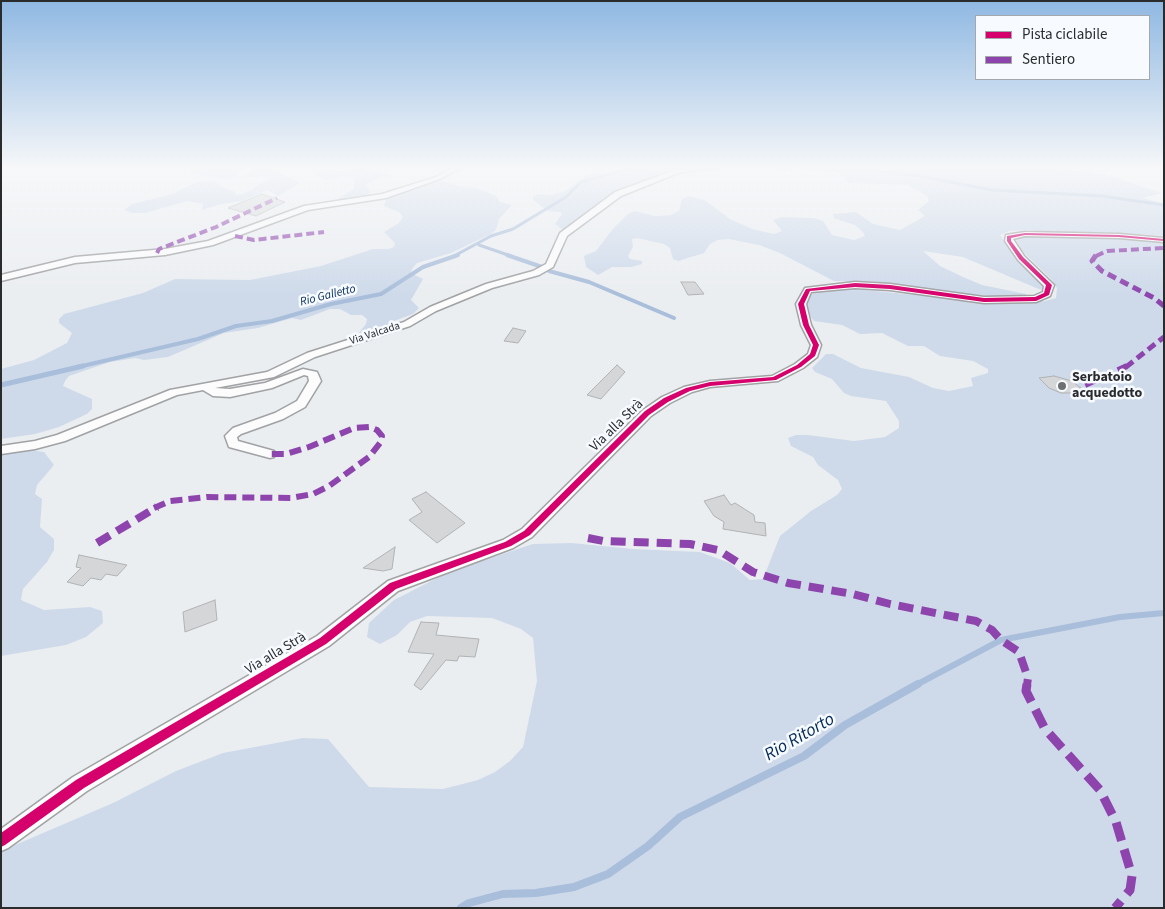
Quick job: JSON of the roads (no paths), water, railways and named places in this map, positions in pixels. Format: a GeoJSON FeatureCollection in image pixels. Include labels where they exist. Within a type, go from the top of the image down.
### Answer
{"type":"FeatureCollection","features":[{"type":"Feature","properties":{"kind":"street"},"geometry":{"type":"LineString","coordinates":[[1,278],[76,260],[165,252],[210,243],[235,236],[303,209]]}},
{"type":"Feature","properties":{"kind":"street","name":"Via Valcada"},"geometry":{"type":"LineString","coordinates":[[1,450],[34,446],[61,438],[174,392],[270,375],[311,356],[407,324],[433,309],[489,286],[536,273],[550,264],[563,235],[597,209]]}},
{"type":"Feature","properties":{"kind":"street","name":"Via alla Strà"},"geometry":{"type":"LineString","coordinates":[[1,841],[80,784],[323,641],[393,586],[508,544],[527,532],[647,413],[666,400],[688,389],[710,384],[774,379],[799,366],[813,355],[816,345],[806,325],[801,304],[808,290],[855,285],[890,287],[984,300],[1036,299],[1047,294],[1049,285],[1021,258],[1009,241],[1009,237],[1025,234],[1119,236],[1164,240]]}},
{"type":"Feature","properties":{"kind":"street"},"geometry":{"type":"LineString","coordinates":[[206,387],[213,392],[230,393],[268,386],[303,372],[313,374],[315,381],[301,404],[279,416],[237,431],[231,436],[233,444],[270,454]]}},
{"type":"Feature","properties":{"kind":"waterway","name":"Rio Galletto"},"geometry":{"type":"LineString","coordinates":[[454,256],[491,236],[513,229],[545,209]]}},
{"type":"Feature","properties":{"kind":"waterway"},"geometry":{"type":"LineString","coordinates":[[479,245],[511,256]]}},
{"type":"Feature","properties":{"kind":"waterway","name":"Rio Galletto"},"geometry":{"type":"LineString","coordinates":[[78,367],[198,339],[236,326],[272,321],[331,304],[381,294],[423,267],[458,255]]}},
{"type":"Feature","properties":{"kind":"waterway"},"geometry":{"type":"LineString","coordinates":[[507,255],[542,267]]}},
{"type":"Feature","properties":{"kind":"waterway"},"geometry":{"type":"LineString","coordinates":[[549,271],[589,282],[674,318]]}},
{"type":"Feature","properties":{"kind":"waterway","name":"Rio Galletto"},"geometry":{"type":"LineString","coordinates":[[1,385],[83,366]]}},
{"type":"Feature","properties":{"kind":"waterway","name":"Rio Ritorto"},"geometry":{"type":"LineString","coordinates":[[916,685],[1001,640],[1120,617],[1164,613]]}},
{"type":"Feature","properties":{"kind":"waterway","name":"Rio Ritorto"},"geometry":{"type":"LineString","coordinates":[[461,908],[469,903],[503,894],[536,893],[574,887],[608,874],[648,846],[680,817],[804,756],[845,725],[918,684]]}},
{"type":"Feature","properties":{"kind":"place","name":"Serbatoio acquedotto"},"geometry":{"type":"Point","coordinates":[1062,386]}}]}
